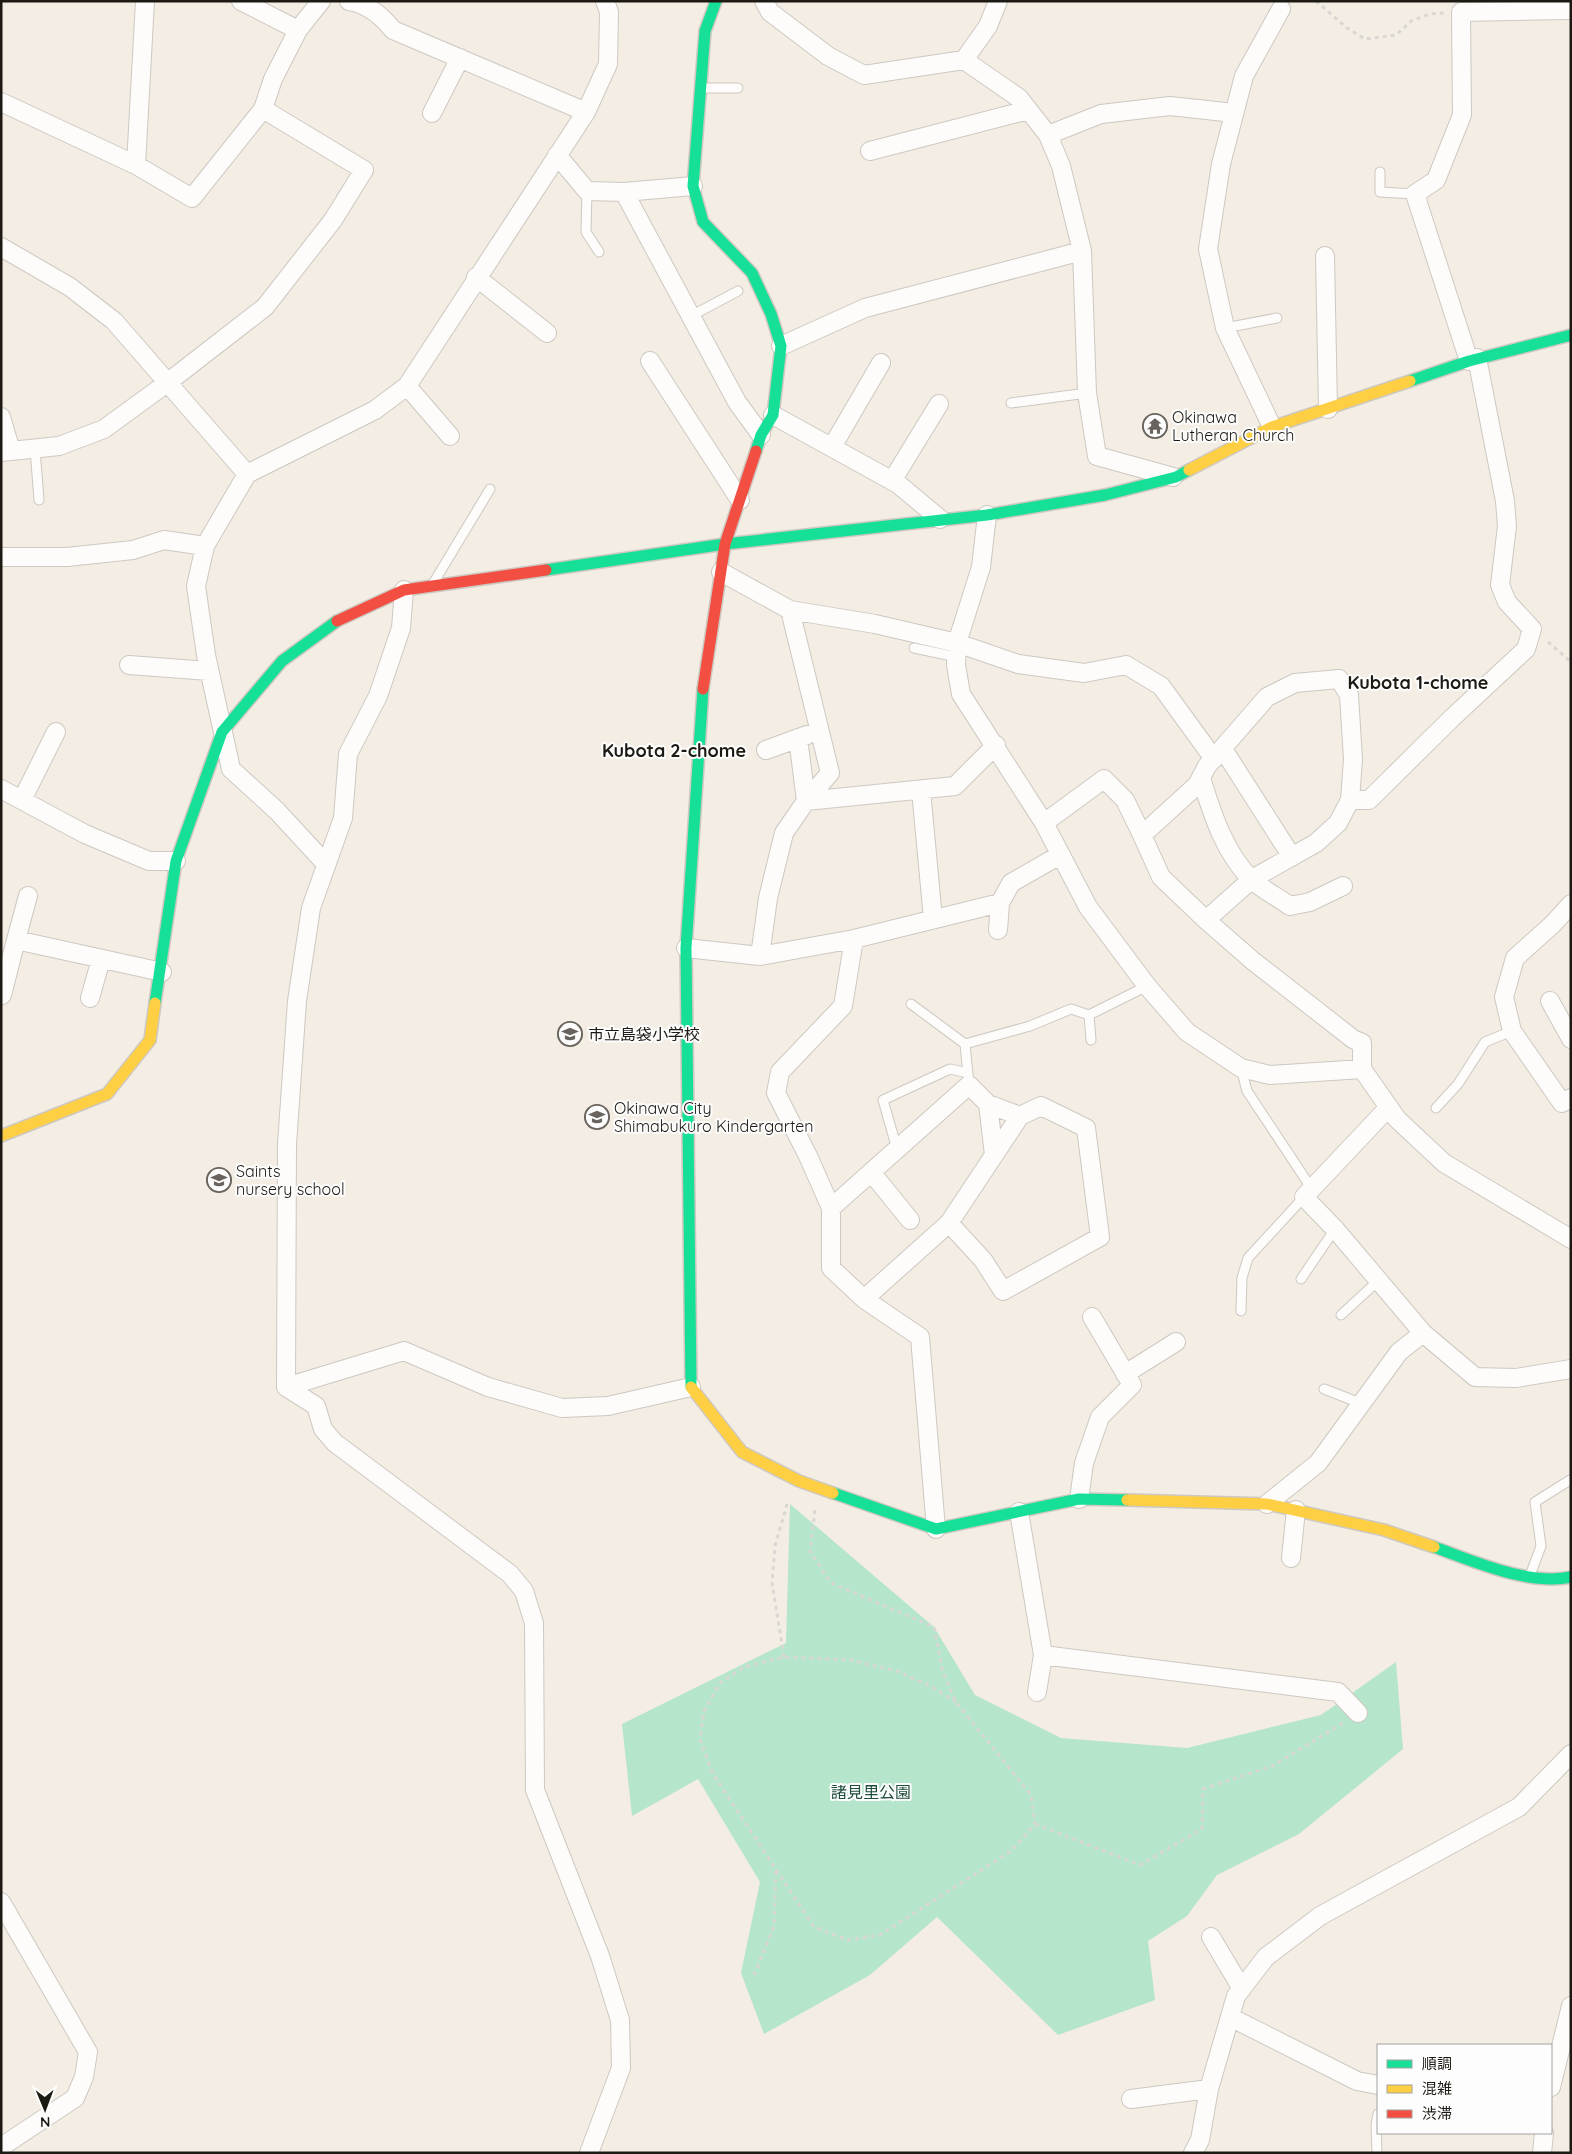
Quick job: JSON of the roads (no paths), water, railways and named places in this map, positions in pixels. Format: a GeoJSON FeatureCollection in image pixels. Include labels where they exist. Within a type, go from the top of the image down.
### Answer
{"type":"FeatureCollection","features":[{"type":"Feature","properties":{"kind":"street"},"geometry":{"type":"LineString","coordinates":[[136,165],[145,1]]}},
{"type":"Feature","properties":{"kind":"street"},"geometry":{"type":"LineString","coordinates":[[241,1],[298,30]]}},
{"type":"Feature","properties":{"kind":"street"},"geometry":{"type":"LineString","coordinates":[[1,102],[136,165],[192,198],[263,109],[273,80],[298,30],[321,1]]}},
{"type":"Feature","properties":{"kind":"street"},"geometry":{"type":"LineString","coordinates":[[349,1],[357,2],[381,15],[393,30],[586,112]]}},
{"type":"Feature","properties":{"kind":"street"},"geometry":{"type":"LineString","coordinates":[[325,863],[277,811],[231,770],[209,671],[196,586],[205,546],[247,474],[374,410],[407,386],[476,277],[586,112],[608,64],[608,12],[605,1]]}},
{"type":"Feature","properties":{"kind":"street"},"geometry":{"type":"LineString","coordinates":[[716,1],[705,31],[693,186],[703,222],[752,273],[772,314],[780,346],[773,415],[761,435],[725,544],[713,609],[701,699],[686,948],[691,1388],[742,1452],[799,1482],[936,1528],[1079,1500],[1267,1504],[1384,1530],[1510,1574],[1562,1580],[1571,1577]]}},
{"type":"Feature","properties":{"kind":"street"},"geometry":{"type":"LineString","coordinates":[[764,1],[770,12],[828,56],[864,75],[964,60],[1019,98],[1048,135],[1060,166],[1082,251],[1087,393],[1097,456],[1176,478]]}},
{"type":"Feature","properties":{"kind":"street"},"geometry":{"type":"LineString","coordinates":[[964,60],[988,26],[998,1]]}},
{"type":"Feature","properties":{"kind":"street"},"geometry":{"type":"LineString","coordinates":[[1272,427],[1225,328],[1208,249],[1222,164],[1244,76],[1281,9]]}},
{"type":"Feature","properties":{"kind":"street"},"geometry":{"type":"LineString","coordinates":[[1350,800],[1369,800],[1526,649],[1532,629],[1507,602],[1500,585],[1507,526],[1505,501],[1473,360],[1415,194],[1436,180],[1462,115],[1461,12],[1571,10]]}},
{"type":"Feature","properties":{"kind":"street"},"geometry":{"type":"LineString","coordinates":[[432,113],[460,58]]}},
{"type":"Feature","properties":{"kind":"street"},"geometry":{"type":"LineString","coordinates":[[1048,135],[1101,114],[1170,106],[1234,113]]}},
{"type":"Feature","properties":{"kind":"street"},"geometry":{"type":"LineString","coordinates":[[1,417],[6,452],[59,446],[104,429],[265,307],[333,220],[364,170],[263,109]]}},
{"type":"Feature","properties":{"kind":"street"},"geometry":{"type":"LineString","coordinates":[[870,152],[1028,110]]}},
{"type":"Feature","properties":{"kind":"street"},"geometry":{"type":"LineString","coordinates":[[557,155],[588,191],[624,192],[693,186]]}},
{"type":"Feature","properties":{"kind":"street"},"geometry":{"type":"LineString","coordinates":[[624,192],[737,402],[761,435]]}},
{"type":"Feature","properties":{"kind":"street"},"geometry":{"type":"LineString","coordinates":[[1,247],[70,287],[114,321],[247,474]]}},
{"type":"Feature","properties":{"kind":"street"},"geometry":{"type":"LineString","coordinates":[[780,346],[865,308],[1082,251]]}},
{"type":"Feature","properties":{"kind":"street"},"geometry":{"type":"LineString","coordinates":[[1325,256],[1328,408]]}},
{"type":"Feature","properties":{"kind":"street"},"geometry":{"type":"LineString","coordinates":[[476,277],[547,333]]}},
{"type":"Feature","properties":{"kind":"street"},"geometry":{"type":"LineString","coordinates":[[1,1136],[107,1094],[150,1040],[162,972],[176,861],[222,732],[282,661],[340,619],[404,590],[725,544],[987,515],[1105,495],[1176,478],[1272,427],[1473,360],[1571,335]]}},
{"type":"Feature","properties":{"kind":"street"},"geometry":{"type":"LineString","coordinates":[[650,362],[740,500]]}},
{"type":"Feature","properties":{"kind":"street"},"geometry":{"type":"LineString","coordinates":[[832,448],[881,363]]}},
{"type":"Feature","properties":{"kind":"street"},"geometry":{"type":"LineString","coordinates":[[407,386],[450,436]]}},
{"type":"Feature","properties":{"kind":"street"},"geometry":{"type":"LineString","coordinates":[[892,481],[939,404]]}},
{"type":"Feature","properties":{"kind":"street"},"geometry":{"type":"LineString","coordinates":[[773,415],[892,481],[940,519]]}},
{"type":"Feature","properties":{"kind":"street"},"geometry":{"type":"LineString","coordinates":[[987,515],[981,567],[957,650],[961,694],[996,745],[1044,823],[1088,907],[1147,986],[1187,1032],[1241,1068],[1270,1075],[1362,1069]]}},
{"type":"Feature","properties":{"kind":"street"},"geometry":{"type":"LineString","coordinates":[[1,557],[67,557],[133,550],[164,540],[205,546]]}},
{"type":"Feature","properties":{"kind":"street"},"geometry":{"type":"LineString","coordinates":[[721,572],[790,610],[875,624],[957,650],[1018,664],[1084,674],[1126,665],[1161,686],[1218,754],[1292,857]]}},
{"type":"Feature","properties":{"kind":"street"},"geometry":{"type":"LineString","coordinates":[[286,1387],[287,1144],[297,1001],[311,908],[342,818],[348,754],[378,696],[401,628],[404,590]]}},
{"type":"Feature","properties":{"kind":"street"},"geometry":{"type":"LineString","coordinates":[[760,956],[768,898],[784,833],[806,801],[830,773],[790,610]]}},
{"type":"Feature","properties":{"kind":"street"},"geometry":{"type":"LineString","coordinates":[[130,665],[209,671]]}},
{"type":"Feature","properties":{"kind":"street"},"geometry":{"type":"LineString","coordinates":[[1142,835],[1197,785],[1218,754],[1267,697],[1295,683],[1339,679],[1349,695],[1353,759],[1350,800],[1338,824],[1316,843],[1252,880],[1206,920]]}},
{"type":"Feature","properties":{"kind":"street"},"geometry":{"type":"LineString","coordinates":[[766,750],[819,730]]}},
{"type":"Feature","properties":{"kind":"street"},"geometry":{"type":"LineString","coordinates":[[22,800],[56,732]]}},
{"type":"Feature","properties":{"kind":"street"},"geometry":{"type":"LineString","coordinates":[[798,738],[806,801]]}},
{"type":"Feature","properties":{"kind":"street"},"geometry":{"type":"LineString","coordinates":[[806,801],[955,786],[996,745]]}},
{"type":"Feature","properties":{"kind":"street"},"geometry":{"type":"LineString","coordinates":[[1201,778],[1215,822],[1237,861],[1252,880],[1290,906],[1310,902],[1343,886]]}},
{"type":"Feature","properties":{"kind":"street"},"geometry":{"type":"LineString","coordinates":[[1044,823],[1104,780],[1125,800],[1161,877],[1253,961],[1362,1043],[1362,1069],[1397,1120],[1444,1163],[1571,1239]]}},
{"type":"Feature","properties":{"kind":"street"},"geometry":{"type":"LineString","coordinates":[[1,789],[85,834],[149,861],[176,861]]}},
{"type":"Feature","properties":{"kind":"street"},"geometry":{"type":"LineString","coordinates":[[921,790],[933,919]]}},
{"type":"Feature","properties":{"kind":"street"},"geometry":{"type":"LineString","coordinates":[[998,930],[1000,903],[1011,883],[1060,855]]}},
{"type":"Feature","properties":{"kind":"street"},"geometry":{"type":"LineString","coordinates":[[2,996],[28,896]]}},
{"type":"Feature","properties":{"kind":"street"},"geometry":{"type":"LineString","coordinates":[[686,948],[760,956],[854,939],[1000,903]]}},
{"type":"Feature","properties":{"kind":"street"},"geometry":{"type":"LineString","coordinates":[[1571,904],[1553,924],[1515,958],[1504,996],[1512,1031],[1562,1103],[1571,1098]]}},
{"type":"Feature","properties":{"kind":"street"},"geometry":{"type":"LineString","coordinates":[[854,939],[843,1006],[780,1072],[776,1093],[808,1156],[831,1208],[831,1268],[864,1299],[920,1337],[936,1528]]}},
{"type":"Feature","properties":{"kind":"street"},"geometry":{"type":"LineString","coordinates":[[16,940],[162,972]]}},
{"type":"Feature","properties":{"kind":"street"},"geometry":{"type":"LineString","coordinates":[[90,998],[101,959]]}},
{"type":"Feature","properties":{"kind":"street"},"geometry":{"type":"LineString","coordinates":[[1550,1001],[1571,1040]]}},
{"type":"Feature","properties":{"kind":"street"},"geometry":{"type":"LineString","coordinates":[[831,1208],[897,1149],[969,1079],[988,1104],[994,1156]]}},
{"type":"Feature","properties":{"kind":"street"},"geometry":{"type":"LineString","coordinates":[[988,1104],[1020,1116]]}},
{"type":"Feature","properties":{"kind":"street"},"geometry":{"type":"LineString","coordinates":[[864,1299],[949,1223],[1020,1116],[1042,1106],[1086,1128],[1100,1237],[1003,1291],[983,1260],[949,1223]]}},
{"type":"Feature","properties":{"kind":"street"},"geometry":{"type":"LineString","coordinates":[[1388,1108],[1308,1193],[1335,1229],[1422,1333],[1474,1377],[1516,1378],[1571,1369]]}},
{"type":"Feature","properties":{"kind":"street"},"geometry":{"type":"LineString","coordinates":[[871,1172],[910,1220]]}},
{"type":"Feature","properties":{"kind":"street"},"geometry":{"type":"LineString","coordinates":[[1079,1500],[1084,1463],[1100,1417],[1132,1385],[1092,1316]]}},
{"type":"Feature","properties":{"kind":"street"},"geometry":{"type":"LineString","coordinates":[[1267,1504],[1318,1463],[1399,1352],[1422,1333]]}},
{"type":"Feature","properties":{"kind":"street"},"geometry":{"type":"LineString","coordinates":[[1125,1374],[1176,1342]]}},
{"type":"Feature","properties":{"kind":"street"},"geometry":{"type":"LineString","coordinates":[[286,1387],[404,1351],[488,1387],[562,1408],[608,1406],[691,1388]]}},
{"type":"Feature","properties":{"kind":"street"},"geometry":{"type":"LineString","coordinates":[[286,1387],[316,1406],[324,1429],[335,1443],[510,1574],[524,1590],[534,1623],[535,1790],[600,1956],[620,2020],[621,2068],[589,2153]]}},
{"type":"Feature","properties":{"kind":"street"},"geometry":{"type":"LineString","coordinates":[[1291,1558],[1296,1510]]}},
{"type":"Feature","properties":{"kind":"street"},"geometry":{"type":"LineString","coordinates":[[1019,1512],[1042,1656],[1037,1692]]}},
{"type":"Feature","properties":{"kind":"street"},"geometry":{"type":"LineString","coordinates":[[1042,1656],[1338,1692],[1358,1713]]}},
{"type":"Feature","properties":{"kind":"street"},"geometry":{"type":"LineString","coordinates":[[1193,2153],[1200,2140],[1209,2089],[1236,1996],[1266,1957],[1320,1916],[1519,1807],[1571,1754]]}},
{"type":"Feature","properties":{"kind":"street"},"geometry":{"type":"LineString","coordinates":[[1,1902],[88,2052],[84,2077],[75,2098],[1,2147]]}},
{"type":"Feature","properties":{"kind":"street"},"geometry":{"type":"LineString","coordinates":[[1211,1938],[1242,1989]]}},
{"type":"Feature","properties":{"kind":"street"},"geometry":{"type":"LineString","coordinates":[[1552,2085],[1564,2062],[1571,2006]]}},
{"type":"Feature","properties":{"kind":"street"},"geometry":{"type":"LineString","coordinates":[[1230,2017],[1357,2081],[1377,2086]]}},
{"type":"Feature","properties":{"kind":"street"},"geometry":{"type":"LineString","coordinates":[[1131,2099],[1209,2089]]}},
{"type":"Feature","properties":{"kind":"street"},"geometry":{"type":"LineString","coordinates":[[1542,2153],[1544,2134]]}},
{"type":"Feature","properties":{"kind":"lane"},"geometry":{"type":"LineString","coordinates":[[700,88],[738,88]]}},
{"type":"Feature","properties":{"kind":"lane"},"geometry":{"type":"LineString","coordinates":[[1380,172],[1380,192],[1415,194]]}},
{"type":"Feature","properties":{"kind":"lane"},"geometry":{"type":"LineString","coordinates":[[588,191],[586,232],[598,252]]}},
{"type":"Feature","properties":{"kind":"lane"},"geometry":{"type":"LineString","coordinates":[[691,316],[738,291]]}},
{"type":"Feature","properties":{"kind":"lane"},"geometry":{"type":"LineString","coordinates":[[1225,328],[1277,318]]}},
{"type":"Feature","properties":{"kind":"lane"},"geometry":{"type":"LineString","coordinates":[[1011,403],[1087,393]]}},
{"type":"Feature","properties":{"kind":"lane"},"geometry":{"type":"LineString","coordinates":[[35,449],[39,500]]}},
{"type":"Feature","properties":{"kind":"lane"},"geometry":{"type":"LineString","coordinates":[[431,586],[490,489]]}},
{"type":"Feature","properties":{"kind":"lane"},"geometry":{"type":"LineString","coordinates":[[914,648],[957,650]]}},
{"type":"Feature","properties":{"kind":"lane"},"geometry":{"type":"LineString","coordinates":[[965,1044],[1030,1026],[1071,1009],[1089,1015],[1147,986]]}},
{"type":"Feature","properties":{"kind":"lane"},"geometry":{"type":"LineString","coordinates":[[912,1004],[965,1044],[969,1079]]}},
{"type":"Feature","properties":{"kind":"lane"},"geometry":{"type":"LineString","coordinates":[[1089,1015],[1091,1040]]}},
{"type":"Feature","properties":{"kind":"lane"},"geometry":{"type":"LineString","coordinates":[[1436,1108],[1458,1084],[1485,1042],[1512,1031]]}},
{"type":"Feature","properties":{"kind":"lane"},"geometry":{"type":"LineString","coordinates":[[1241,1068],[1247,1091],[1308,1193],[1248,1258],[1242,1278],[1242,1311]]}},
{"type":"Feature","properties":{"kind":"lane"},"geometry":{"type":"LineString","coordinates":[[897,1149],[883,1100],[950,1069],[969,1079]]}},
{"type":"Feature","properties":{"kind":"lane"},"geometry":{"type":"LineString","coordinates":[[1301,1279],[1335,1229]]}},
{"type":"Feature","properties":{"kind":"lane"},"geometry":{"type":"LineString","coordinates":[[1341,1315],[1379,1280]]}},
{"type":"Feature","properties":{"kind":"lane"},"geometry":{"type":"LineString","coordinates":[[1324,1388],[1360,1403]]}},
{"type":"Feature","properties":{"kind":"lane"},"geometry":{"type":"LineString","coordinates":[[1530,1576],[1541,1546],[1535,1502],[1570,1480]]}},
{"type":"Feature","properties":{"kind":"lane"},"geometry":{"type":"LineString","coordinates":[[1377,2120],[1377,2153]]}},
{"type":"Feature","properties":{"kind":"place","name":"Okinawa Lutheran Church"},"geometry":{"type":"Point","coordinates":[1155,426]}},
{"type":"Feature","properties":{"kind":"place","name":"市立島袋小学校"},"geometry":{"type":"Point","coordinates":[570,1034]}},
{"type":"Feature","properties":{"kind":"place","name":"Okinawa City Shimabukuro Kindergarten"},"geometry":{"type":"Point","coordinates":[597,1117]}},
{"type":"Feature","properties":{"kind":"place","name":"Saints nursery school"},"geometry":{"type":"Point","coordinates":[219,1180]}},
{"type":"Feature","properties":{"kind":"district","name":"Kubota 1-chome"},"geometry":{"type":"Point","coordinates":[1418,683]}},
{"type":"Feature","properties":{"kind":"district","name":"Kubota 2-chome"},"geometry":{"type":"Point","coordinates":[674,751]}},
{"type":"Feature","properties":{"kind":"park label","name":"諸見里公園"},"geometry":{"type":"Point","coordinates":[871,1792]}}]}
